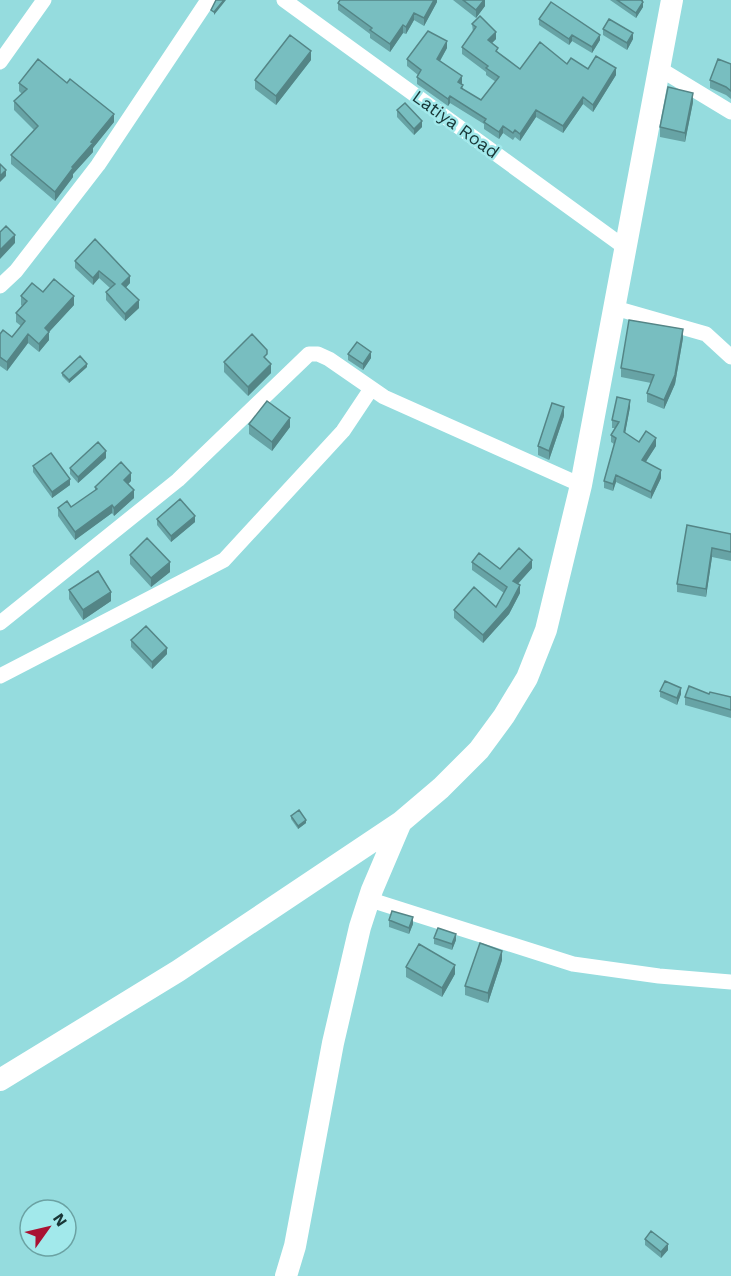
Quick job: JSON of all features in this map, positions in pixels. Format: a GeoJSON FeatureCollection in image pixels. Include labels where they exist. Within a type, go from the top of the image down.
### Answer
{"type":"FeatureCollection","features":[{"type":"Feature","properties":{"kind":"street"},"geometry":{"type":"LineString","coordinates":[[0,62],[44,0]]}},
{"type":"Feature","properties":{"kind":"street"},"geometry":{"type":"LineString","coordinates":[[0,286],[16,271],[98,165],[208,0]]}},
{"type":"Feature","properties":{"kind":"street","name":"Latiya Road"},"geometry":{"type":"LineString","coordinates":[[284,0],[627,249]]}},
{"type":"Feature","properties":{"kind":"street"},"geometry":{"type":"LineString","coordinates":[[0,1080],[178,971],[401,822],[441,788],[479,750],[504,716],[527,678],[546,630],[581,485],[672,0]]}},
{"type":"Feature","properties":{"kind":"street"},"geometry":{"type":"LineString","coordinates":[[660,69],[731,112]]}},
{"type":"Feature","properties":{"kind":"street"},"geometry":{"type":"LineString","coordinates":[[615,308],[705,334],[731,357]]}},
{"type":"Feature","properties":{"kind":"street"},"geometry":{"type":"LineString","coordinates":[[0,623],[178,480],[309,354],[318,354],[329,359],[384,397],[581,485]]}},
{"type":"Feature","properties":{"kind":"street"},"geometry":{"type":"LineString","coordinates":[[0,676],[225,560],[256,523],[343,431],[371,389]]}},
{"type":"Feature","properties":{"kind":"street"},"geometry":{"type":"LineString","coordinates":[[286,1276],[295,1246],[333,1043],[360,927],[372,890],[401,822]]}},
{"type":"Feature","properties":{"kind":"street"},"geometry":{"type":"LineString","coordinates":[[374,901],[573,964],[659,976],[731,982]]}},
{"type":"Feature","properties":{"kind":"building"},"geometry":{"type":"Polygon","coordinates":[[[216,0],[224,0],[214,12],[211,10],[216,0]]]}},
{"type":"Feature","properties":{"kind":"building"},"geometry":{"type":"Polygon","coordinates":[[[340,0],[434,0],[424,18],[414,13],[406,27],[403,25],[390,44],[338,3],[340,0]]]}},
{"type":"Feature","properties":{"kind":"building"},"geometry":{"type":"Polygon","coordinates":[[[463,0],[484,0],[476,10],[463,0]]]}},
{"type":"Feature","properties":{"kind":"building"},"geometry":{"type":"Polygon","coordinates":[[[617,0],[641,0],[643,2],[636,13],[617,0]]]}},
{"type":"Feature","properties":{"kind":"building"},"geometry":{"type":"Polygon","coordinates":[[[551,2],[600,35],[592,47],[572,35],[569,39],[539,19],[551,2]]]}},
{"type":"Feature","properties":{"kind":"building"},"geometry":{"type":"Polygon","coordinates":[[[480,16],[496,32],[488,40],[498,48],[496,51],[520,69],[540,42],[567,64],[571,58],[588,69],[596,56],[616,68],[593,105],[583,97],[563,126],[536,110],[520,134],[515,130],[513,133],[503,126],[499,132],[484,122],[486,119],[450,96],[448,99],[417,77],[421,70],[407,59],[428,31],[447,41],[437,59],[462,76],[458,82],[463,85],[461,88],[481,100],[499,77],[462,47],[476,27],[472,24],[480,16]]]}},
{"type":"Feature","properties":{"kind":"building"},"geometry":{"type":"Polygon","coordinates":[[[609,19],[633,33],[627,43],[603,29],[609,19]]]}},
{"type":"Feature","properties":{"kind":"building"},"geometry":{"type":"Polygon","coordinates":[[[290,35],[311,51],[276,96],[255,80],[290,35]]]}},
{"type":"Feature","properties":{"kind":"building"},"geometry":{"type":"Polygon","coordinates":[[[38,59],[67,83],[70,79],[114,114],[55,192],[11,155],[38,126],[14,101],[27,89],[19,83],[38,59]]]}},
{"type":"Feature","properties":{"kind":"building"},"geometry":{"type":"Polygon","coordinates":[[[718,59],[731,64],[731,91],[710,80],[718,59]]]}},
{"type":"Feature","properties":{"kind":"building"},"geometry":{"type":"Polygon","coordinates":[[[668,87],[693,93],[685,133],[660,127],[668,87]]]}},
{"type":"Feature","properties":{"kind":"building"},"geometry":{"type":"Polygon","coordinates":[[[405,103],[422,121],[414,129],[397,110],[405,103]]]}},
{"type":"Feature","properties":{"kind":"building"},"geometry":{"type":"Polygon","coordinates":[[[0,164],[6,170],[0,176],[0,164]]]}},
{"type":"Feature","properties":{"kind":"building"},"geometry":{"type":"Polygon","coordinates":[[[6,226],[15,235],[0,250],[0,232],[6,226]]]}},
{"type":"Feature","properties":{"kind":"building"},"geometry":{"type":"Polygon","coordinates":[[[95,239],[130,276],[122,284],[139,300],[125,314],[106,292],[115,284],[99,271],[93,278],[75,261],[95,239]]]}},
{"type":"Feature","properties":{"kind":"building"},"geometry":{"type":"Polygon","coordinates":[[[54,279],[74,296],[45,328],[49,332],[39,344],[28,334],[7,362],[0,357],[0,334],[3,330],[12,337],[25,321],[16,313],[27,301],[21,296],[32,283],[43,292],[54,279]]]}},
{"type":"Feature","properties":{"kind":"building"},"geometry":{"type":"Polygon","coordinates":[[[629,320],[683,329],[675,375],[664,400],[647,393],[654,375],[621,368],[629,320]]]}},
{"type":"Feature","properties":{"kind":"building"},"geometry":{"type":"Polygon","coordinates":[[[252,334],[267,350],[264,357],[271,364],[248,387],[224,362],[252,334]]]}},
{"type":"Feature","properties":{"kind":"building"},"geometry":{"type":"Polygon","coordinates":[[[357,342],[371,352],[363,364],[348,354],[357,342]]]}},
{"type":"Feature","properties":{"kind":"building"},"geometry":{"type":"Polygon","coordinates":[[[80,356],[87,364],[69,380],[62,373],[80,356]]]}},
{"type":"Feature","properties":{"kind":"building"},"geometry":{"type":"Polygon","coordinates":[[[617,397],[630,400],[624,432],[639,442],[646,431],[656,438],[642,460],[661,470],[651,492],[616,475],[613,484],[604,481],[616,438],[611,435],[619,422],[612,420],[617,397]]]}},
{"type":"Feature","properties":{"kind":"building"},"geometry":{"type":"Polygon","coordinates":[[[267,401],[290,418],[272,442],[249,424],[267,401]]]}},
{"type":"Feature","properties":{"kind":"building"},"geometry":{"type":"Polygon","coordinates":[[[552,403],[564,407],[549,451],[538,446],[552,403]]]}},
{"type":"Feature","properties":{"kind":"building"},"geometry":{"type":"Polygon","coordinates":[[[98,442],[106,451],[78,477],[70,468],[98,442]]]}},
{"type":"Feature","properties":{"kind":"building"},"geometry":{"type":"Polygon","coordinates":[[[51,453],[70,479],[52,492],[33,466],[51,453]]]}},
{"type":"Feature","properties":{"kind":"building"},"geometry":{"type":"Polygon","coordinates":[[[121,462],[131,473],[124,480],[134,490],[114,508],[112,505],[75,532],[58,508],[67,501],[71,507],[97,489],[95,487],[121,462]]]}},
{"type":"Feature","properties":{"kind":"building"},"geometry":{"type":"Polygon","coordinates":[[[180,499],[195,516],[171,536],[157,519],[180,499]]]}},
{"type":"Feature","properties":{"kind":"building"},"geometry":{"type":"Polygon","coordinates":[[[687,525],[731,534],[731,552],[712,548],[706,589],[677,584],[687,525]]]}},
{"type":"Feature","properties":{"kind":"building"},"geometry":{"type":"Polygon","coordinates":[[[147,538],[170,562],[151,578],[130,555],[147,538]]]}},
{"type":"Feature","properties":{"kind":"building"},"geometry":{"type":"Polygon","coordinates":[[[519,548],[532,560],[513,581],[520,585],[509,606],[483,635],[454,610],[474,587],[496,607],[507,587],[472,562],[479,553],[500,569],[519,548]]]}},
{"type":"Feature","properties":{"kind":"building"},"geometry":{"type":"Polygon","coordinates":[[[98,571],[111,592],[83,610],[69,590],[98,571]]]}},
{"type":"Feature","properties":{"kind":"building"},"geometry":{"type":"Polygon","coordinates":[[[146,626],[167,648],[152,662],[131,640],[146,626]]]}},
{"type":"Feature","properties":{"kind":"building"},"geometry":{"type":"Polygon","coordinates":[[[665,681],[681,688],[677,698],[660,691],[665,681]]]}},
{"type":"Feature","properties":{"kind":"building"},"geometry":{"type":"Polygon","coordinates":[[[689,686],[709,694],[710,692],[731,697],[731,710],[685,697],[689,686]]]}},
{"type":"Feature","properties":{"kind":"building"},"geometry":{"type":"Polygon","coordinates":[[[299,810],[306,820],[298,826],[291,816],[299,810]]]}},
{"type":"Feature","properties":{"kind":"building"},"geometry":{"type":"Polygon","coordinates":[[[392,911],[413,917],[409,928],[389,920],[392,911]]]}},
{"type":"Feature","properties":{"kind":"building"},"geometry":{"type":"Polygon","coordinates":[[[438,928],[456,934],[452,944],[434,938],[438,928]]]}},
{"type":"Feature","properties":{"kind":"building"},"geometry":{"type":"Polygon","coordinates":[[[480,943],[502,951],[488,993],[465,986],[480,943]]]}},
{"type":"Feature","properties":{"kind":"building"},"geometry":{"type":"Polygon","coordinates":[[[419,944],[455,965],[442,988],[406,967],[419,944]]]}},
{"type":"Feature","properties":{"kind":"building"},"geometry":{"type":"Polygon","coordinates":[[[651,1231],[668,1244],[661,1252],[645,1239],[651,1231]]]}}]}
